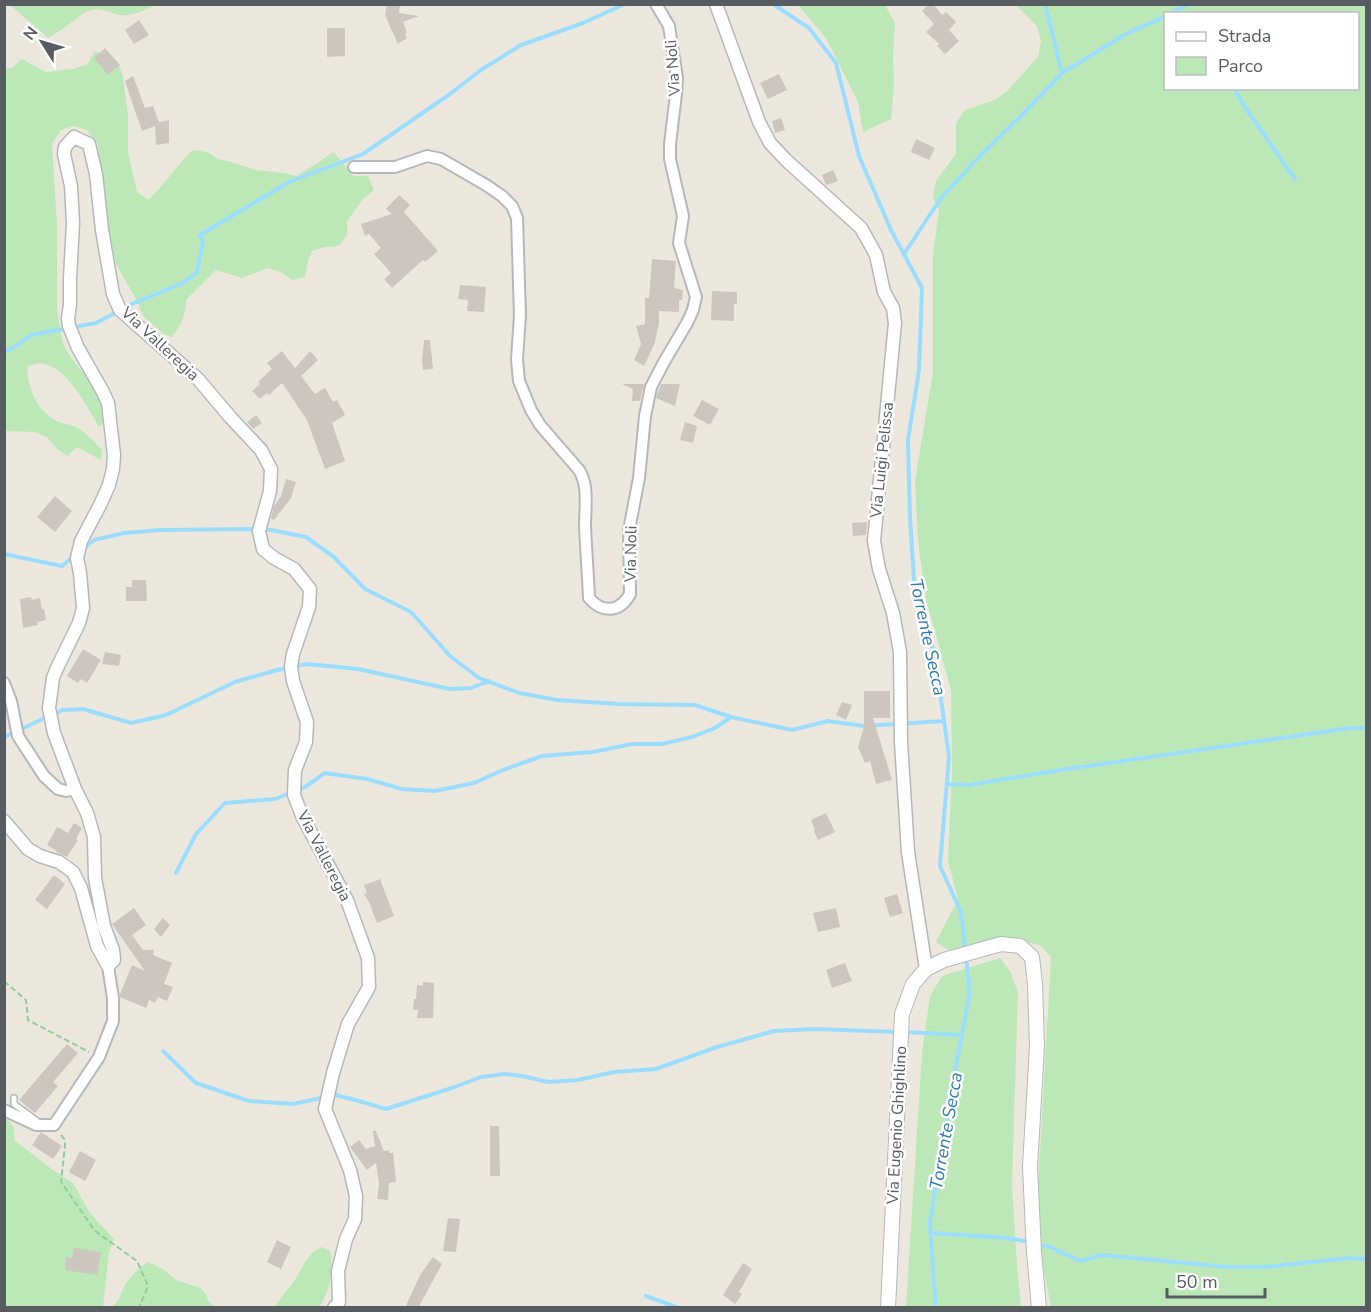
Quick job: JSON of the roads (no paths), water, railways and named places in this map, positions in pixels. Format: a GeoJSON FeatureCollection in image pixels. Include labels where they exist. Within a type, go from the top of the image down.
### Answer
{"type":"FeatureCollection","features":[{"type":"Feature","properties":{"kind":"main road","name":"Via Eugenio Ghighlino"},"geometry":{"type":"LineString","coordinates":[[888,1308],[902,1014],[913,984],[926,969],[944,960],[1001,944],[1020,946],[1032,957],[1033,966],[1037,1046],[1030,1167],[1039,1308]]}},
{"type":"Feature","properties":{"kind":"street","name":"Via Noli"},"geometry":{"type":"LineString","coordinates":[[354,167],[395,167],[427,156],[434,157],[486,185],[512,206],[517,218],[519,381],[540,425],[583,477],[589,598],[600,608],[614,609],[621,606],[630,594],[629,530],[639,478],[645,417],[651,387],[687,323],[696,297],[679,243],[683,216],[670,159],[677,78],[669,26],[656,4]]}},
{"type":"Feature","properties":{"kind":"street","name":"Via Luigi Pelissa"},"geometry":{"type":"LineString","coordinates":[[716,4],[759,122],[770,143],[861,228],[876,255],[884,292],[893,308],[895,323],[874,541],[879,569],[893,613],[900,652],[901,742],[908,852],[926,969]]}},
{"type":"Feature","properties":{"kind":"street","name":"Via Valleregia"},"geometry":{"type":"LineString","coordinates":[[108,966],[114,960],[113,950],[104,926],[95,878],[94,837],[87,813],[75,789],[54,733],[49,708],[53,678],[79,623],[83,608],[77,558],[81,541],[109,485],[114,455],[108,403],[78,348],[69,326],[73,223],[71,186],[64,154],[65,147],[74,137],[88,144],[96,174],[102,231],[113,294],[120,310],[198,379],[261,450],[271,469],[270,491],[259,531],[263,549],[294,569],[310,589],[309,607],[291,666],[293,681],[307,722],[306,741],[295,770],[294,795],[303,818],[347,900],[369,958],[369,987],[348,1024],[325,1109],[350,1170],[356,1196],[355,1219],[346,1239],[338,1271],[339,1302],[334,1308]]}},
{"type":"Feature","properties":{"kind":"street"},"geometry":{"type":"LineString","coordinates":[[4,683],[11,701],[18,736],[44,776],[58,789],[66,791],[75,789]]}},
{"type":"Feature","properties":{"kind":"street"},"geometry":{"type":"LineString","coordinates":[[4,821],[28,849],[40,856],[59,862],[73,872],[81,888],[98,946],[108,966],[113,998],[113,1021],[99,1057],[54,1125],[36,1125],[4,1110]]}},
{"type":"Feature","properties":{"kind":"lane"},"geometry":{"type":"LineString","coordinates":[[14,1098],[14,1104],[42,1125]]}},
{"type":"Feature","properties":{"kind":"waterway"},"geometry":{"type":"LineString","coordinates":[[4,352],[31,335],[96,323],[132,304],[183,283],[197,272],[203,242],[200,235],[289,182],[363,154],[481,70],[521,45],[583,23],[625,4]]}},
{"type":"Feature","properties":{"kind":"waterway","name":"Torrente Secca"},"geometry":{"type":"LineString","coordinates":[[773,4],[809,28],[836,63],[859,156],[891,230],[922,288],[919,370],[908,440],[915,595],[935,655],[949,757],[940,866],[961,912],[970,993],[930,1222],[936,1308]]}},
{"type":"Feature","properties":{"kind":"waterway"},"geometry":{"type":"LineString","coordinates":[[1045,4],[1062,73]]}},
{"type":"Feature","properties":{"kind":"waterway"},"geometry":{"type":"LineString","coordinates":[[1174,12],[1188,4]]}},
{"type":"Feature","properties":{"kind":"waterway"},"geometry":{"type":"LineString","coordinates":[[904,254],[941,198],[1062,73],[1126,34],[1164,17]]}},
{"type":"Feature","properties":{"kind":"waterway"},"geometry":{"type":"LineString","coordinates":[[1235,90],[1295,179]]}},
{"type":"Feature","properties":{"kind":"waterway"},"geometry":{"type":"LineString","coordinates":[[83,549],[94,540],[124,533],[161,530],[251,529],[271,530],[306,537],[334,557],[365,589],[411,612],[450,656],[479,678],[519,693],[557,700],[695,705],[731,717],[792,730],[828,721],[864,726],[944,721]]}},
{"type":"Feature","properties":{"kind":"waterway"},"geometry":{"type":"LineString","coordinates":[[4,554],[62,566],[74,556]]}},
{"type":"Feature","properties":{"kind":"waterway"},"geometry":{"type":"LineString","coordinates":[[54,714],[63,710],[83,709],[131,723],[166,715],[235,682],[307,664],[358,669],[450,689],[471,688],[489,681]]}},
{"type":"Feature","properties":{"kind":"waterway"},"geometry":{"type":"LineString","coordinates":[[4,737],[47,717]]}},
{"type":"Feature","properties":{"kind":"waterway"},"geometry":{"type":"LineString","coordinates":[[176,873],[196,834],[225,803],[275,799],[305,787],[325,773],[367,779],[402,789],[435,791],[474,783],[542,756],[593,752],[632,744],[662,744],[692,737],[715,728],[731,717]]}},
{"type":"Feature","properties":{"kind":"waterway"},"geometry":{"type":"LineString","coordinates":[[947,784],[968,785],[1350,728],[1366,728]]}},
{"type":"Feature","properties":{"kind":"waterway"},"geometry":{"type":"LineString","coordinates":[[163,1051],[196,1083],[249,1101],[293,1104],[335,1095],[386,1109],[481,1077],[505,1074],[548,1082],[578,1080],[614,1072],[656,1069],[717,1047],[774,1031],[814,1029],[898,1032]]}},
{"type":"Feature","properties":{"kind":"waterway"},"geometry":{"type":"LineString","coordinates":[[906,1032],[962,1035]]}},
{"type":"Feature","properties":{"kind":"waterway"},"geometry":{"type":"LineString","coordinates":[[930,1233],[1008,1238],[1029,1242]]}},
{"type":"Feature","properties":{"kind":"waterway"},"geometry":{"type":"LineString","coordinates":[[1036,1244],[1050,1247],[1080,1261],[1102,1255],[1227,1267],[1266,1267],[1349,1258],[1366,1259]]}},
{"type":"Feature","properties":{"kind":"waterway"},"geometry":{"type":"LineString","coordinates":[[646,1296],[679,1308]]}}]}
